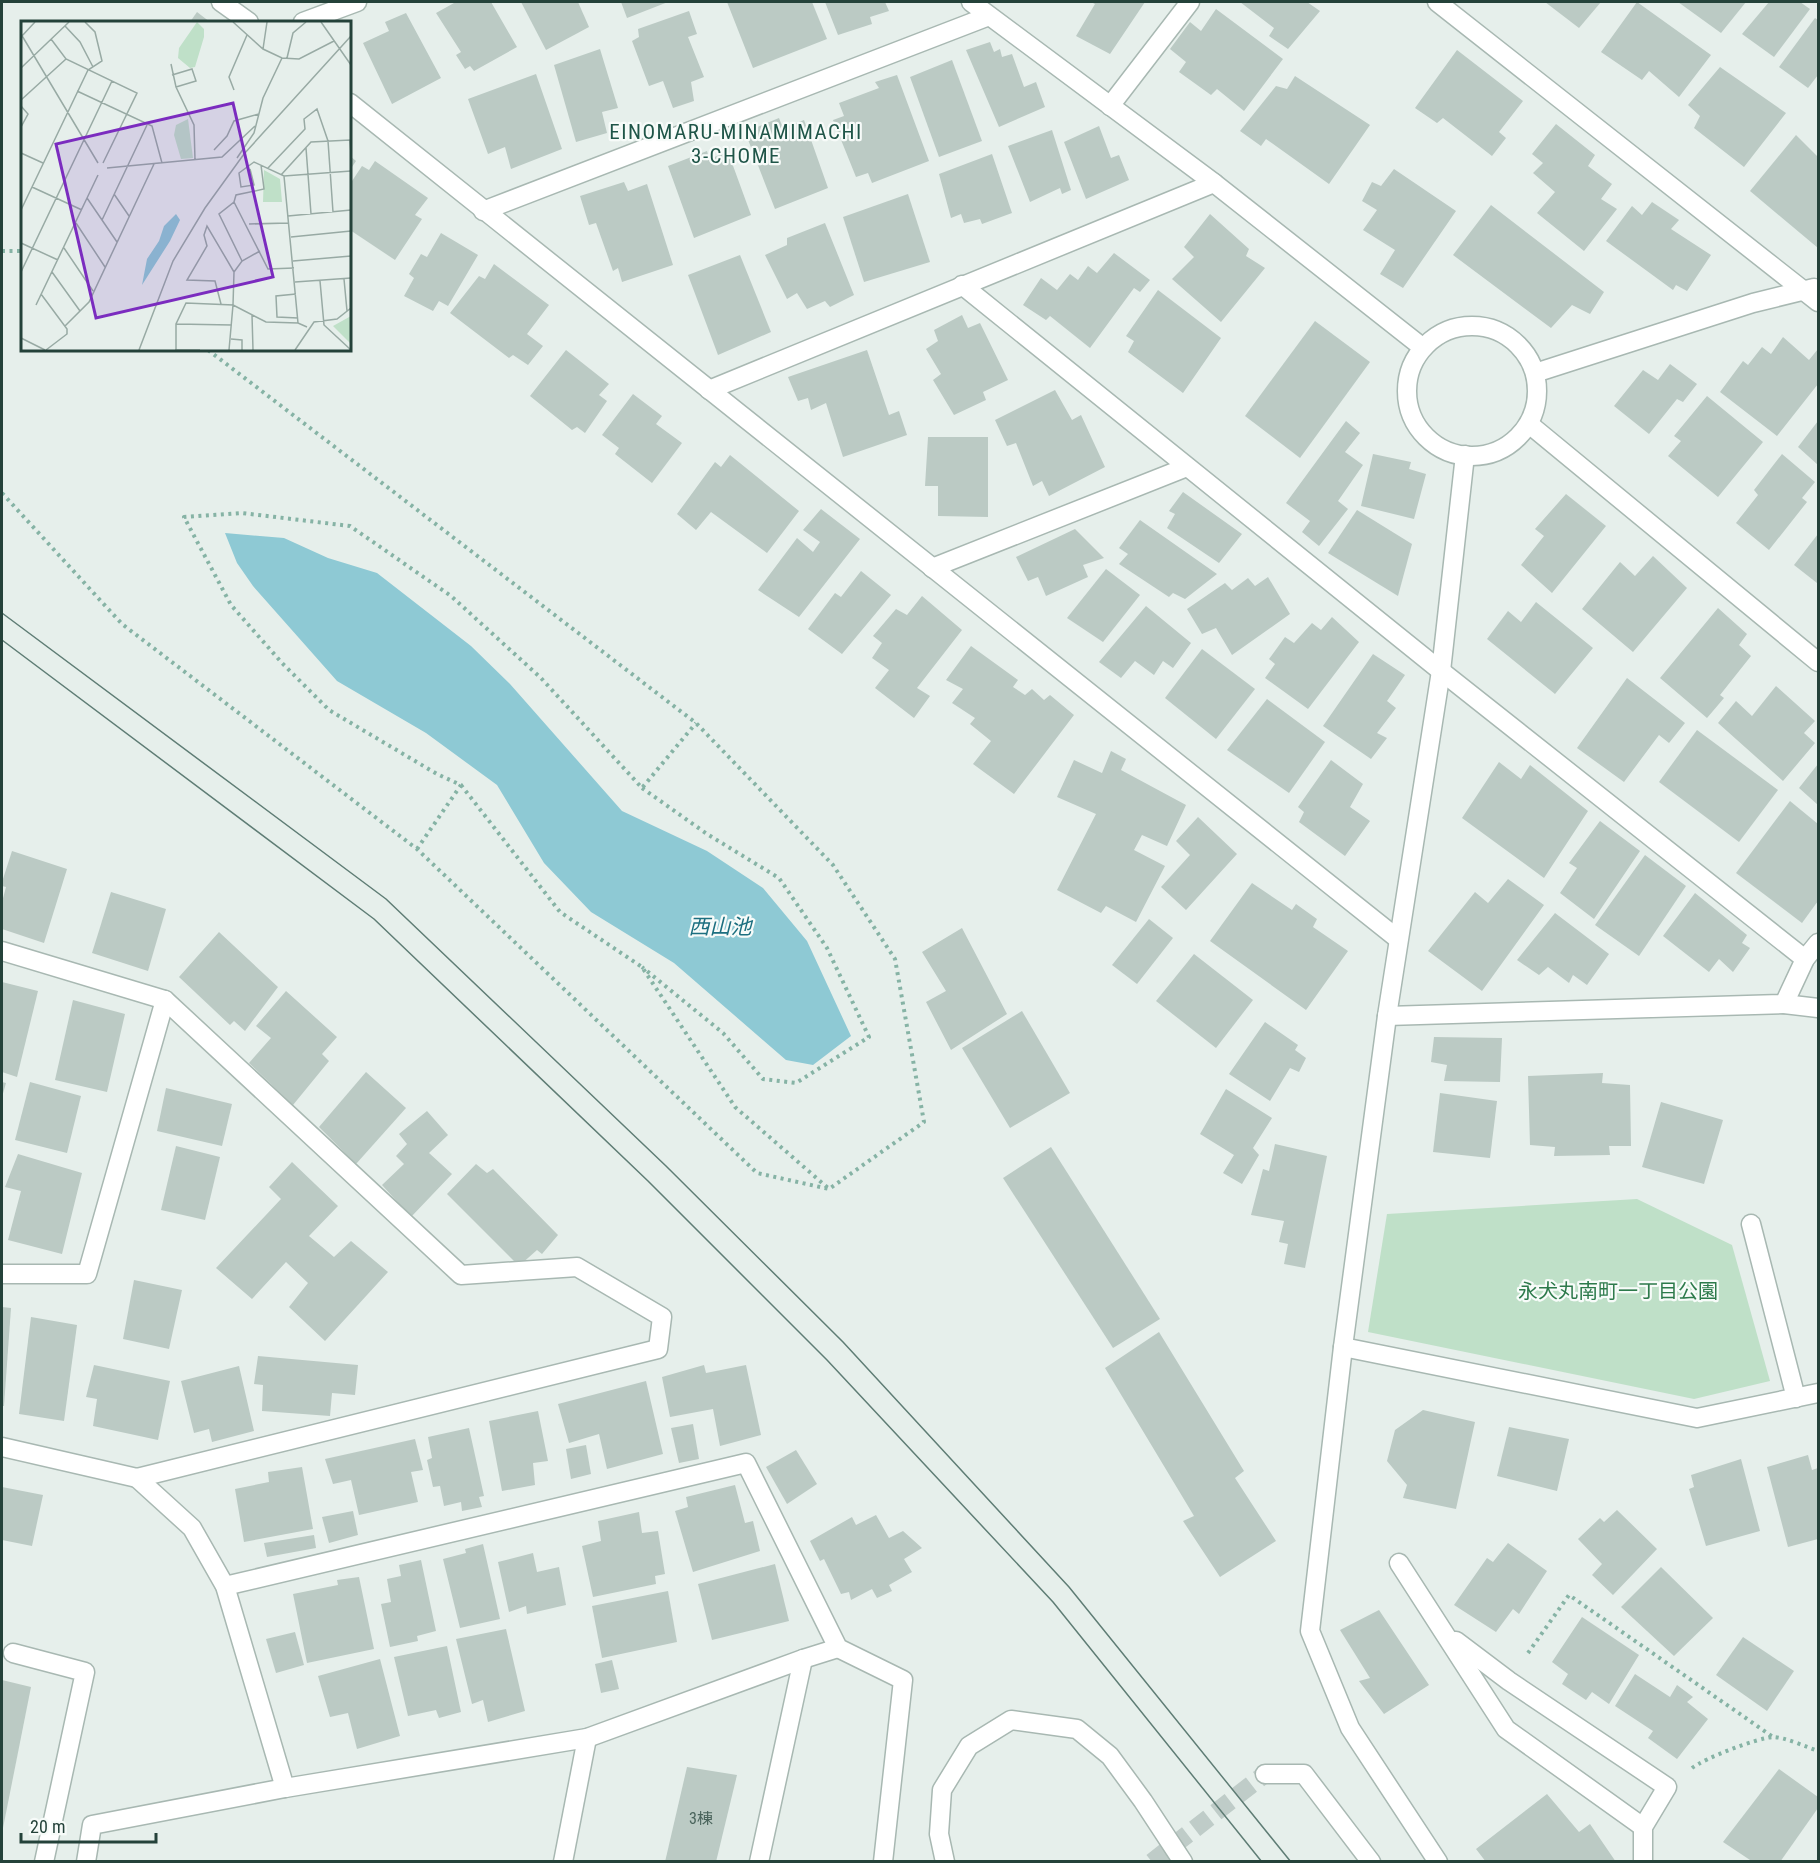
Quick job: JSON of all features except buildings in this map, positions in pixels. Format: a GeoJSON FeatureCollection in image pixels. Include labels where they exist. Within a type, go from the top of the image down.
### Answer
{"type":"FeatureCollection","features":[{"type":"Feature","properties":{"kind":"street"},"geometry":{"type":"LineString","coordinates":[[221,2],[248,21]]}},
{"type":"Feature","properties":{"kind":"street"},"geometry":{"type":"LineString","coordinates":[[306,21],[357,2]]}},
{"type":"Feature","properties":{"kind":"street"},"geometry":{"type":"LineString","coordinates":[[971,2],[1214,183],[1422,347]]}},
{"type":"Feature","properties":{"kind":"street"},"geometry":{"type":"LineString","coordinates":[[1110,106],[1190,2]]}},
{"type":"Feature","properties":{"kind":"street"},"geometry":{"type":"LineString","coordinates":[[1437,2],[1814,293]]}},
{"type":"Feature","properties":{"kind":"street"},"geometry":{"type":"LineString","coordinates":[[483,211],[989,16]]}},
{"type":"Feature","properties":{"kind":"street"},"geometry":{"type":"LineString","coordinates":[[351,104],[1398,939]]}},
{"type":"Feature","properties":{"kind":"street"},"geometry":{"type":"LineString","coordinates":[[709,390],[1214,183]]}},
{"type":"Feature","properties":{"kind":"street"},"geometry":{"type":"LineString","coordinates":[[962,285],[1441,671],[1806,959]]}},
{"type":"Feature","properties":{"kind":"street"},"geometry":{"type":"LineString","coordinates":[[1535,373],[1753,303],[1814,293]]}},
{"type":"Feature","properties":{"kind":"street"},"geometry":{"type":"LineString","coordinates":[[1466,326],[1487,328],[1506,335],[1522,348],[1535,373],[1536,406],[1528,424],[1516,440],[1499,451],[1481,456],[1441,449],[1424,437],[1413,419],[1407,399],[1408,378],[1422,347],[1446,331],[1466,326]]}},
{"type":"Feature","properties":{"kind":"street"},"geometry":{"type":"LineString","coordinates":[[1528,424],[1818,662]]}},
{"type":"Feature","properties":{"kind":"street"},"geometry":{"type":"LineString","coordinates":[[1438,1862],[1350,1728],[1310,1631],[1343,1347],[1387,1016],[1441,671],[1465,455]]}},
{"type":"Feature","properties":{"kind":"street"},"geometry":{"type":"LineString","coordinates":[[932,567],[1187,467]]}},
{"type":"Feature","properties":{"kind":"street"},"geometry":{"type":"LineString","coordinates":[[1784,1004],[1806,959],[1818,943]]}},
{"type":"Feature","properties":{"kind":"street"},"geometry":{"type":"LineString","coordinates":[[2,951],[165,1000],[462,1275],[577,1267],[662,1317],[658,1349],[136,1478],[2,1447]]}},
{"type":"Feature","properties":{"kind":"street"},"geometry":{"type":"LineString","coordinates":[[2,1274],[87,1274],[165,1000]]}},
{"type":"Feature","properties":{"kind":"street"},"geometry":{"type":"LineString","coordinates":[[1387,1016],[1784,1004],[1818,1008]]}},
{"type":"Feature","properties":{"kind":"street"},"geometry":{"type":"LineString","coordinates":[[1751,1224],[1796,1398]]}},
{"type":"Feature","properties":{"kind":"street"},"geometry":{"type":"LineString","coordinates":[[1343,1347],[1697,1418],[1818,1393]]}},
{"type":"Feature","properties":{"kind":"street"},"geometry":{"type":"LineString","coordinates":[[225,1586],[746,1463],[838,1648],[903,1680],[883,1862]]}},
{"type":"Feature","properties":{"kind":"street"},"geometry":{"type":"LineString","coordinates":[[136,1478],[192,1528],[225,1586],[285,1788]]}},
{"type":"Feature","properties":{"kind":"street"},"geometry":{"type":"LineString","coordinates":[[1399,1563],[1506,1729],[1643,1827]]}},
{"type":"Feature","properties":{"kind":"street"},"geometry":{"type":"LineString","coordinates":[[1445,1633],[1509,1681],[1667,1787],[1643,1827],[1643,1862]]}},
{"type":"Feature","properties":{"kind":"street"},"geometry":{"type":"LineString","coordinates":[[86,1862],[92,1826],[285,1788],[587,1738],[838,1648]]}},
{"type":"Feature","properties":{"kind":"street"},"geometry":{"type":"LineString","coordinates":[[13,1653],[85,1672],[44,1862]]}},
{"type":"Feature","properties":{"kind":"street"},"geometry":{"type":"LineString","coordinates":[[759,1862],[803,1659]]}},
{"type":"Feature","properties":{"kind":"street"},"geometry":{"type":"LineString","coordinates":[[945,1862],[939,1834],[942,1790],[969,1746],[1011,1720],[1077,1729],[1110,1756],[1183,1862]]}},
{"type":"Feature","properties":{"kind":"street"},"geometry":{"type":"LineString","coordinates":[[563,1862],[587,1738]]}},
{"type":"Feature","properties":{"kind":"street"},"geometry":{"type":"LineString","coordinates":[[1264,1774],[1304,1774],[1371,1862]]}},
{"type":"Feature","properties":{"kind":"path"},"geometry":{"type":"LineString","coordinates":[[2,250],[21,251]]}},
{"type":"Feature","properties":{"kind":"path"},"geometry":{"type":"LineString","coordinates":[[2,493],[122,624],[417,849],[757,1173],[830,1189],[924,1122],[895,959],[833,865],[696,723],[209,351]]}},
{"type":"Feature","properties":{"kind":"path"},"geometry":{"type":"LineString","coordinates":[[242,513],[350,525],[451,596],[541,678],[642,788],[707,834],[779,878],[827,948],[869,1037],[796,1083],[763,1079],[723,1033],[642,967],[560,912],[461,785],[437,774],[329,710],[282,663],[231,604],[184,517],[242,513]]}},
{"type":"Feature","properties":{"kind":"path"},"geometry":{"type":"LineString","coordinates":[[642,788],[696,723]]}},
{"type":"Feature","properties":{"kind":"path"},"geometry":{"type":"LineString","coordinates":[[417,849],[461,785]]}},
{"type":"Feature","properties":{"kind":"path"},"geometry":{"type":"LineString","coordinates":[[642,967],[735,1107],[830,1189]]}},
{"type":"Feature","properties":{"kind":"path"},"geometry":{"type":"LineString","coordinates":[[1509,1681],[1569,1595],[1773,1737],[1818,1751]]}},
{"type":"Feature","properties":{"kind":"path"},"geometry":{"type":"LineString","coordinates":[[1667,1787],[1701,1761],[1773,1737]]}},
{"type":"Feature","properties":{"kind":"green space","name":"永犬丸南町一丁目公園"},"geometry":{"type":"Polygon","coordinates":[[[1637,1199],[1732,1245],[1770,1381],[1694,1399],[1368,1332],[1387,1214],[1637,1199]]]}},
{"type":"Feature","properties":{"kind":"water","name":"西山池"},"geometry":{"type":"Polygon","coordinates":[[[225,533],[284,538],[328,558],[377,573],[471,646],[510,684],[622,811],[707,851],[763,888],[807,941],[851,1036],[813,1065],[786,1060],[674,963],[591,912],[544,863],[497,785],[426,733],[337,681],[253,586],[237,563],[225,533]]]}},
{"type":"Feature","properties":{"kind":"tunnel"},"geometry":{"type":"LineString","coordinates":[[1152,1862],[1265,1774]]}},
{"type":"Feature","properties":{"kind":"tram line"},"geometry":{"type":"LineString","coordinates":[[2,613],[386,899],[666,1166],[843,1342],[1069,1587],[1291,1862]]}},
{"type":"Feature","properties":{"kind":"tram line"},"geometry":{"type":"LineString","coordinates":[[2,640],[374,919],[648,1181],[827,1360],[1053,1602],[1262,1862]]}},
{"type":"Feature","properties":{"kind":"district","name":"EINOMARU-MINAMIMACHI 3-CHOME"},"geometry":{"type":"Point","coordinates":[736,144]}}]}
